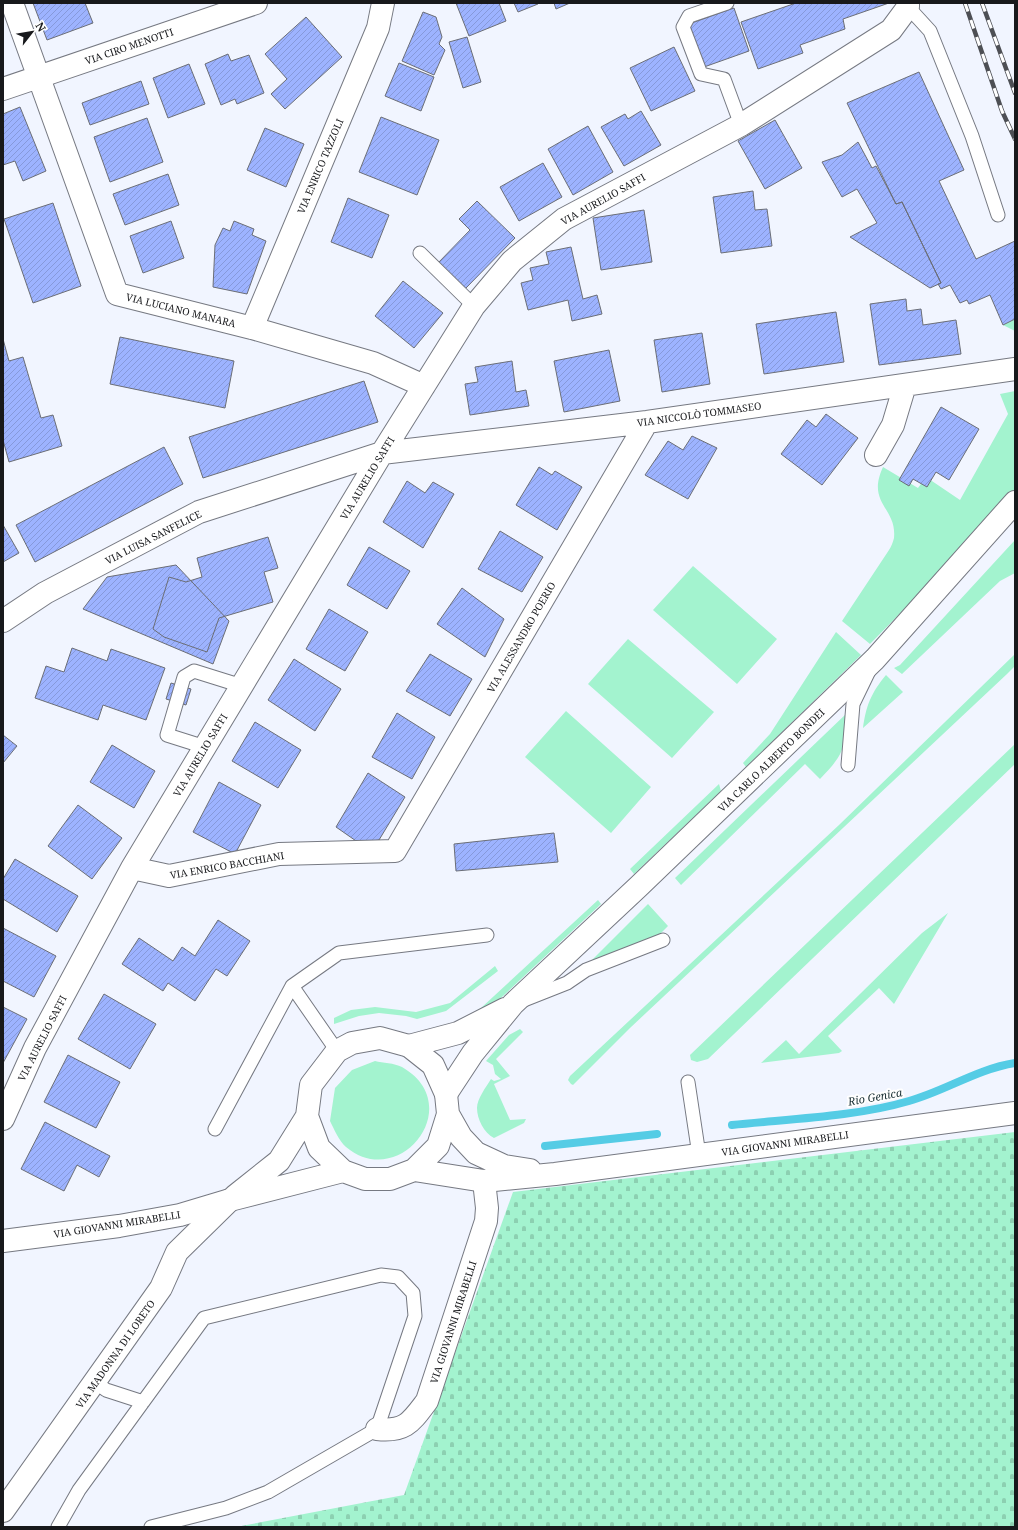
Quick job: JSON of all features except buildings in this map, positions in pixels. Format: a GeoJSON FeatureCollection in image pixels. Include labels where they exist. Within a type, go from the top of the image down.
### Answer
{"type":"FeatureCollection","features":[{"type":"Feature","properties":{"kind":"street","name":"VIA LUCIANO MANARA"},"geometry":{"type":"LineString","coordinates":[[12,3],[118,294],[252,328],[373,363],[424,386]]}},
{"type":"Feature","properties":{"kind":"street","name":"VIA CIRO MENOTTI"},"geometry":{"type":"LineString","coordinates":[[3,89],[256,3]]}},
{"type":"Feature","properties":{"kind":"street","name":"VIA ENRICO TAZZOLI"},"geometry":{"type":"LineString","coordinates":[[252,328],[378,28],[383,3]]}},
{"type":"Feature","properties":{"kind":"street","name":"VIA AURELIO SAFFI"},"geometry":{"type":"LineString","coordinates":[[3,1119],[35,1048],[132,868],[382,453],[474,306],[512,261],[564,219],[741,125],[891,30],[908,5]]}},
{"type":"Feature","properties":{"kind":"street","name":"VIA NICCOLÒ TOMMASEO"},"geometry":{"type":"LineString","coordinates":[[382,453],[647,422],[1015,369]]}},
{"type":"Feature","properties":{"kind":"street"},"geometry":{"type":"LineString","coordinates":[[876,455],[893,425],[905,385]]}},
{"type":"Feature","properties":{"kind":"street","name":"VIA ALESSANDRO POERIO"},"geometry":{"type":"LineString","coordinates":[[395,851],[647,422]]}},
{"type":"Feature","properties":{"kind":"street","name":"VIA LUISA SANFELICE"},"geometry":{"type":"LineString","coordinates":[[3,621],[45,593],[199,512],[382,453]]}},
{"type":"Feature","properties":{"kind":"street","name":"VIA CARLO ALBERTO BONDEI"},"geometry":{"type":"LineString","coordinates":[[447,1104],[472,1053],[513,1004],[638,888],[875,659],[1015,502]]}},
{"type":"Feature","properties":{"kind":"street","name":"VIA ENRICO BACCHIANI"},"geometry":{"type":"LineString","coordinates":[[132,868],[169,876],[279,854],[395,851]]}},
{"type":"Feature","properties":{"kind":"street","name":"VIA CARLO ALBERTO BONDEI"},"geometry":{"type":"LineString","coordinates":[[409,1046],[458,1033],[513,1004]]}},
{"type":"Feature","properties":{"kind":"street","name":"VIA GIOVANNI MIRABELLI"},"geometry":{"type":"LineString","coordinates":[[230,1200],[279,1161],[307,1116],[311,1085],[338,1051],[352,1043],[380,1038],[409,1046],[433,1065],[461,1137],[476,1153],[504,1166],[555,1174]]}},
{"type":"Feature","properties":{"kind":"street","name":"VIA GIOVANNI MIRABELLI"},"geometry":{"type":"LineString","coordinates":[[307,1116],[319,1148],[343,1171],[365,1179],[390,1179],[414,1170],[438,1146],[447,1104]]}},
{"type":"Feature","properties":{"kind":"street","name":"VIA GIOVANNI MIRABELLI"},"geometry":{"type":"LineString","coordinates":[[414,1170],[484,1181],[555,1174],[1015,1113]]}},
{"type":"Feature","properties":{"kind":"street","name":"VIA GIOVANNI MIRABELLI"},"geometry":{"type":"LineString","coordinates":[[3,1241],[157,1220],[343,1171]]}},
{"type":"Feature","properties":{"kind":"street","name":"VIA GIOVANNI MIRABELLI"},"geometry":{"type":"LineString","coordinates":[[377,1429],[392,1431],[411,1422],[427,1401],[486,1221],[487,1208],[484,1181]]}},
{"type":"Feature","properties":{"kind":"street","name":"VIA MADONNA DI LORETO"},"geometry":{"type":"LineString","coordinates":[[3,1511],[161,1288],[177,1252],[230,1200]]}},
{"type":"Feature","properties":{"kind":"lane"},"geometry":{"type":"LineString","coordinates":[[727,3],[689,16],[683,27],[701,74],[724,79],[741,125]]}},
{"type":"Feature","properties":{"kind":"lane"},"geometry":{"type":"LineString","coordinates":[[908,5],[930,31],[972,136],[998,214]]}},
{"type":"Feature","properties":{"kind":"lane"},"geometry":{"type":"LineString","coordinates":[[420,253],[474,306]]}},
{"type":"Feature","properties":{"kind":"lane"},"geometry":{"type":"LineString","coordinates":[[848,765],[853,704],[875,659]]}},
{"type":"Feature","properties":{"kind":"lane"},"geometry":{"type":"LineString","coordinates":[[205,747],[167,735],[184,677],[194,671],[242,686]]}},
{"type":"Feature","properties":{"kind":"lane"},"geometry":{"type":"LineString","coordinates":[[215,1129],[292,986],[339,953],[487,935]]}},
{"type":"Feature","properties":{"kind":"lane"},"geometry":{"type":"LineString","coordinates":[[513,1004],[567,983],[586,970],[663,940]]}},
{"type":"Feature","properties":{"kind":"lane"},"geometry":{"type":"LineString","coordinates":[[292,986],[338,1051]]}},
{"type":"Feature","properties":{"kind":"lane"},"geometry":{"type":"LineString","coordinates":[[688,1082],[699,1155]]}},
{"type":"Feature","properties":{"kind":"lane"},"geometry":{"type":"LineString","coordinates":[[58,1527],[79,1490],[204,1318],[381,1275],[398,1277],[413,1293],[415,1316],[377,1429],[268,1492],[226,1508],[151,1527]]}},
{"type":"Feature","properties":{"kind":"lane"},"geometry":{"type":"LineString","coordinates":[[95,1382],[106,1390],[143,1402]]}},
{"type":"Feature","properties":{"kind":"green space"},"geometry":{"type":"Polygon","coordinates":[[[1015,319],[1015,331],[1003,325],[1015,319]]]}},
{"type":"Feature","properties":{"kind":"green space"},"geometry":{"type":"Polygon","coordinates":[[[1015,391],[1015,496],[870,644],[842,621],[889,550],[894,538],[894,528],[880,498],[878,489],[879,479],[883,467],[918,488],[926,477],[960,500],[1008,414],[1000,394],[1015,391]]]}},
{"type":"Feature","properties":{"kind":"green space"},"geometry":{"type":"Polygon","coordinates":[[[1015,540],[1015,573],[1000,581],[902,674],[894,668],[900,665],[1015,540]]]}},
{"type":"Feature","properties":{"kind":"green space"},"geometry":{"type":"Polygon","coordinates":[[[693,566],[777,639],[737,684],[653,610],[693,566]]]}},
{"type":"Feature","properties":{"kind":"green space"},"geometry":{"type":"Polygon","coordinates":[[[836,632],[861,655],[746,767],[743,763],[770,734],[836,632]]]}},
{"type":"Feature","properties":{"kind":"green space"},"geometry":{"type":"Polygon","coordinates":[[[628,639],[714,712],[672,758],[588,684],[628,639]]]}},
{"type":"Feature","properties":{"kind":"green space"},"geometry":{"type":"Polygon","coordinates":[[[1015,654],[1015,666],[1007,674],[630,1028],[573,1085],[571,1084],[568,1080],[570,1076],[839,825],[1015,654]]]}},
{"type":"Feature","properties":{"kind":"green space"},"geometry":{"type":"Polygon","coordinates":[[[886,675],[903,692],[863,728],[870,700],[876,688],[886,675]]]}},
{"type":"Feature","properties":{"kind":"green space"},"geometry":{"type":"Polygon","coordinates":[[[566,711],[651,787],[611,833],[525,757],[566,711]]]}},
{"type":"Feature","properties":{"kind":"green space"},"geometry":{"type":"Polygon","coordinates":[[[847,713],[844,743],[839,756],[829,770],[820,779],[805,764],[681,885],[675,878],[847,713]]]}},
{"type":"Feature","properties":{"kind":"green space"},"geometry":{"type":"Polygon","coordinates":[[[1015,744],[1015,764],[708,1059],[697,1062],[691,1060],[690,1055],[1015,744]]]}},
{"type":"Feature","properties":{"kind":"green space"},"geometry":{"type":"Polygon","coordinates":[[[719,784],[721,791],[634,874],[630,869],[719,784]]]}},
{"type":"Feature","properties":{"kind":"green space"},"geometry":{"type":"Polygon","coordinates":[[[598,900],[601,904],[503,996],[483,1012],[468,1016],[481,1008],[598,900]]]}},
{"type":"Feature","properties":{"kind":"green space"},"geometry":{"type":"Polygon","coordinates":[[[648,904],[668,926],[655,939],[588,964],[648,904]]]}},
{"type":"Feature","properties":{"kind":"green space"},"geometry":{"type":"Polygon","coordinates":[[[948,913],[894,1004],[879,988],[828,1036],[842,1051],[839,1053],[761,1063],[786,1040],[799,1054],[922,933],[948,913]]]}},
{"type":"Feature","properties":{"kind":"green space"},"geometry":{"type":"Polygon","coordinates":[[[495,966],[498,971],[446,1011],[417,1019],[406,1016],[379,1013],[359,1016],[334,1024],[334,1018],[351,1010],[375,1007],[416,1012],[450,1003],[495,966]]]}},
{"type":"Feature","properties":{"kind":"green space"},"geometry":{"type":"Polygon","coordinates":[[[520,1029],[523,1032],[496,1059],[510,1076],[494,1084],[510,1120],[526,1119],[524,1123],[494,1138],[484,1129],[477,1112],[478,1101],[491,1079],[494,1081],[501,1079],[495,1074],[493,1065],[486,1061],[509,1035],[520,1029]]]}},
{"type":"Feature","properties":{"kind":"green space"},"geometry":{"type":"Polygon","coordinates":[[[375,1061],[402,1067],[421,1083],[429,1102],[428,1121],[419,1138],[405,1151],[387,1159],[367,1158],[346,1147],[339,1138],[330,1121],[335,1088],[352,1070],[375,1061]]]}},
{"type":"Feature","properties":{"kind":"green space"},"geometry":{"type":"Polygon","coordinates":[[[1015,1132],[1015,1527],[236,1527],[404,1495],[513,1192],[1015,1132]]]}},
{"type":"Feature","properties":{"kind":"waterway","name":"Rio Genica"},"geometry":{"type":"LineString","coordinates":[[732,1125],[866,1111],[922,1097],[987,1070],[1015,1063]]}},
{"type":"Feature","properties":{"kind":"waterway","name":"Rio Genica"},"geometry":{"type":"LineString","coordinates":[[545,1146],[657,1134]]}},
{"type":"Feature","properties":{"kind":"railway"},"geometry":{"type":"LineString","coordinates":[[965,3],[1002,111],[1015,139]]}},
{"type":"Feature","properties":{"kind":"railway"},"geometry":{"type":"LineString","coordinates":[[982,3],[1015,93]]}}]}
